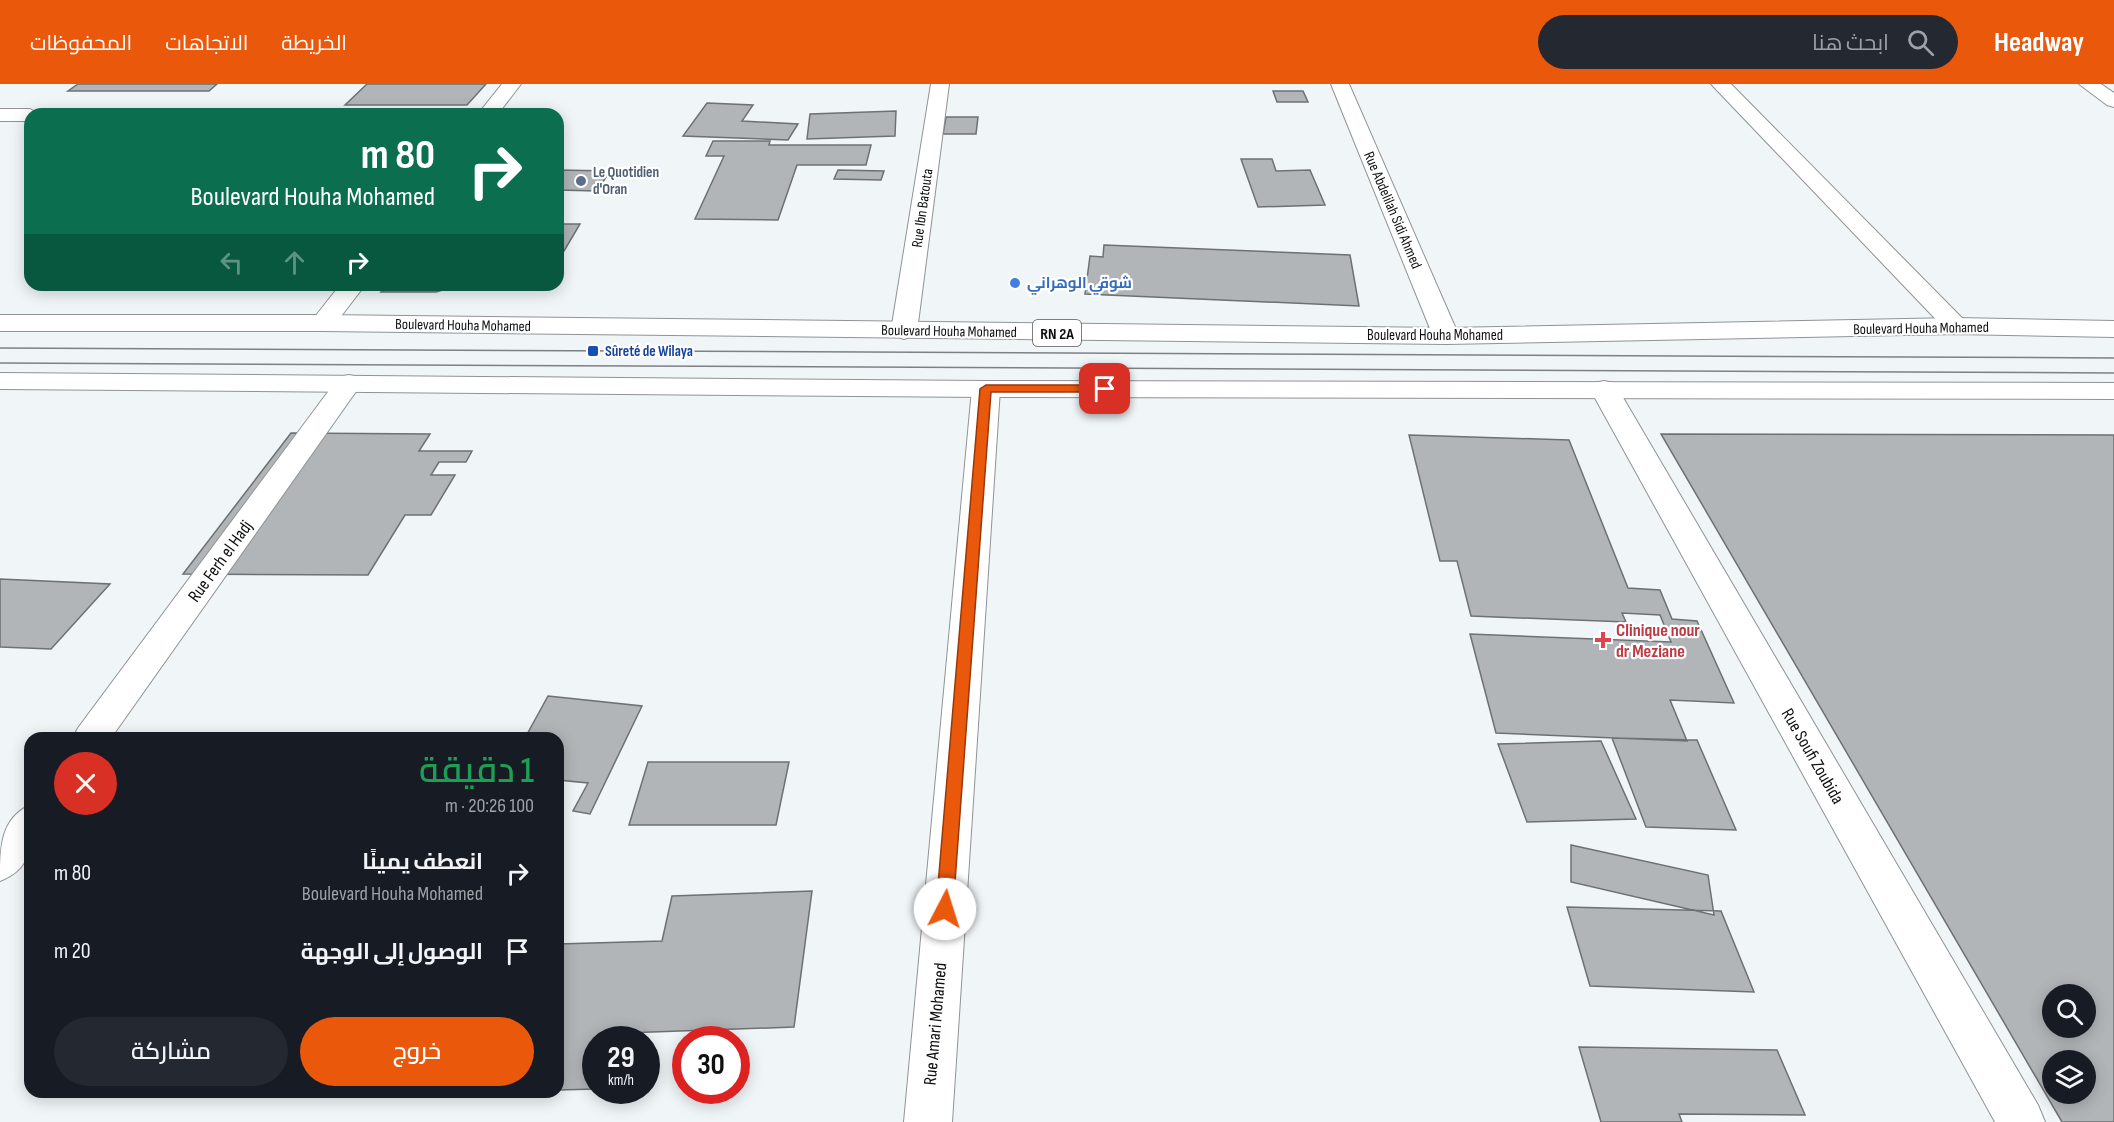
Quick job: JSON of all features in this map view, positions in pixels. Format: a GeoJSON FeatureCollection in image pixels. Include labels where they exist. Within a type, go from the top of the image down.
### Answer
{"type":"FeatureCollection","features":[{"type":"Feature","properties":{"kind":"main road"},"geometry":{"type":"LineString","coordinates":[[493,108],[512,84]]}},
{"type":"Feature","properties":{"kind":"main road","name":"Rue Ibn Batouta"},"geometry":{"type":"LineString","coordinates":[[904,331],[940,84]]}},
{"type":"Feature","properties":{"kind":"main road","name":"Rue Abdelilah Sidi Ahmed"},"geometry":{"type":"LineString","coordinates":[[1340,84],[1446,336]]}},
{"type":"Feature","properties":{"kind":"main road"},"geometry":{"type":"LineString","coordinates":[[1720,84],[1956,326]]}},
{"type":"Feature","properties":{"kind":"main road"},"geometry":{"type":"LineString","coordinates":[[2088,84],[2114,101]]}},
{"type":"Feature","properties":{"kind":"main road"},"geometry":{"type":"LineString","coordinates":[[0,115],[24,115]]}},
{"type":"Feature","properties":{"kind":"main road"},"geometry":{"type":"LineString","coordinates":[[323,323],[348,291]]}},
{"type":"Feature","properties":{"kind":"main road","name":"Boulevard Houha Mohamed"},"geometry":{"type":"LineString","coordinates":[[0,323],[323,323],[1446,336],[1956,326],[2114,329]]}},
{"type":"Feature","properties":{"kind":"main road"},"geometry":{"type":"LineString","coordinates":[[0,381],[986,389],[2114,391]]}},
{"type":"Feature","properties":{"kind":"main road","name":"Rue Ferh el Hadj"},"geometry":{"type":"LineString","coordinates":[[95,732],[349,383]]}},
{"type":"Feature","properties":{"kind":"main road","name":"Rue Amari Mohamed"},"geometry":{"type":"LineString","coordinates":[[928,1122],[986,389]]}},
{"type":"Feature","properties":{"kind":"main road","name":"Rue Soufi Zoubida"},"geometry":{"type":"LineString","coordinates":[[1604,389],[2021,1122]]}},
{"type":"Feature","properties":{"kind":"main road"},"geometry":{"type":"LineString","coordinates":[[0,863],[24,830]]}},
{"type":"Feature","properties":{"kind":"building"},"geometry":{"type":"Polygon","coordinates":[[[78,84],[217,84],[209,91],[68,91],[78,84]]]}},
{"type":"Feature","properties":{"kind":"building"},"geometry":{"type":"Polygon","coordinates":[[[367,84],[486,84],[467,105],[345,105],[367,84]]]}},
{"type":"Feature","properties":{"kind":"building"},"geometry":{"type":"Polygon","coordinates":[[[1273,91],[1303,91],[1308,102],[1277,102],[1273,91]]]}},
{"type":"Feature","properties":{"kind":"building"},"geometry":{"type":"Polygon","coordinates":[[[707,103],[753,105],[742,121],[798,124],[788,140],[683,136],[707,103]]]}},
{"type":"Feature","properties":{"kind":"building"},"geometry":{"type":"Polygon","coordinates":[[[896,111],[895,136],[807,139],[810,114],[896,111]]]}},
{"type":"Feature","properties":{"kind":"building"},"geometry":{"type":"Polygon","coordinates":[[[946,117],[978,117],[976,134],[943,134],[946,117]]]}},
{"type":"Feature","properties":{"kind":"building"},"geometry":{"type":"Polygon","coordinates":[[[713,141],[770,141],[769,145],[871,145],[866,165],[797,165],[778,220],[695,219],[724,156],[706,156],[713,141]]]}},
{"type":"Feature","properties":{"kind":"building"},"geometry":{"type":"Polygon","coordinates":[[[1241,159],[1272,159],[1276,171],[1310,170],[1325,205],[1258,207],[1241,159]]]}},
{"type":"Feature","properties":{"kind":"building","name":"Le Quotidien d'Oran"},"geometry":{"type":"Polygon","coordinates":[[[564,170],[610,171],[597,191],[564,190],[564,170]]]}},
{"type":"Feature","properties":{"kind":"building"},"geometry":{"type":"Polygon","coordinates":[[[838,170],[884,171],[881,180],[834,179],[838,170]]]}},
{"type":"Feature","properties":{"kind":"building"},"geometry":{"type":"Polygon","coordinates":[[[564,224],[580,224],[564,251],[564,224]]]}},
{"type":"Feature","properties":{"kind":"building"},"geometry":{"type":"Polygon","coordinates":[[[1104,245],[1350,255],[1359,306],[1085,294],[1090,256],[1103,257],[1104,245]]]}},
{"type":"Feature","properties":{"kind":"building"},"geometry":{"type":"Polygon","coordinates":[[[382,291],[439,291],[436,292],[382,291]]]}},
{"type":"Feature","properties":{"kind":"building"},"geometry":{"type":"Polygon","coordinates":[[[291,433],[430,434],[419,451],[472,451],[466,462],[439,462],[431,475],[455,475],[431,515],[405,515],[368,575],[183,574],[291,433]]]}},
{"type":"Feature","properties":{"kind":"building"},"geometry":{"type":"Polygon","coordinates":[[[1661,434],[2114,435],[2114,1122],[2062,1122],[2052,1104],[2096,1104],[2096,1050],[2042,1050],[2042,1088],[1661,434]]]}},
{"type":"Feature","properties":{"kind":"building"},"geometry":{"type":"Polygon","coordinates":[[[1409,435],[1569,440],[1628,588],[1660,590],[1672,619],[1697,621],[1734,703],[1670,700],[1687,741],[1496,733],[1470,634],[1671,642],[1660,615],[1622,613],[1626,622],[1471,616],[1457,561],[1440,561],[1409,435]]]}},
{"type":"Feature","properties":{"kind":"building"},"geometry":{"type":"Polygon","coordinates":[[[0,579],[110,584],[51,649],[0,647],[0,579]]]}},
{"type":"Feature","properties":{"kind":"building"},"geometry":{"type":"Polygon","coordinates":[[[548,696],[642,706],[590,814],[573,811],[588,783],[564,781],[564,732],[528,732],[548,696]]]}},
{"type":"Feature","properties":{"kind":"building"},"geometry":{"type":"Polygon","coordinates":[[[1612,738],[1697,740],[1736,830],[1646,827],[1612,738]]]}},
{"type":"Feature","properties":{"kind":"building"},"geometry":{"type":"Polygon","coordinates":[[[1601,741],[1636,819],[1527,822],[1498,744],[1601,741]]]}},
{"type":"Feature","properties":{"kind":"building"},"geometry":{"type":"Polygon","coordinates":[[[648,762],[789,762],[776,825],[629,825],[648,762]]]}},
{"type":"Feature","properties":{"kind":"building"},"geometry":{"type":"Polygon","coordinates":[[[1571,845],[1708,875],[1714,915],[1571,882],[1571,845]]]}},
{"type":"Feature","properties":{"kind":"building"},"geometry":{"type":"Polygon","coordinates":[[[812,891],[794,1027],[750,1029],[750,1026],[672,1026],[672,1031],[660,1032],[660,1026],[582,1026],[582,1089],[564,1090],[564,944],[662,941],[672,896],[812,891]]]}},
{"type":"Feature","properties":{"kind":"building"},"geometry":{"type":"Polygon","coordinates":[[[1567,907],[1721,911],[1754,992],[1590,986],[1567,907]]]}},
{"type":"Feature","properties":{"kind":"building"},"geometry":{"type":"Polygon","coordinates":[[[1579,1047],[1777,1050],[1805,1115],[1679,1114],[1682,1122],[1601,1122],[1579,1047]]]}},
{"type":"Feature","properties":{"kind":"tram line"},"geometry":{"type":"LineString","coordinates":[[0,348],[2114,358]]}},
{"type":"Feature","properties":{"kind":"tram line"},"geometry":{"type":"LineString","coordinates":[[0,363],[2114,373]]}},
{"type":"Feature","properties":{"kind":"place","name":"Le Quotidien d'Oran"},"geometry":{"type":"Point","coordinates":[581,181]}},
{"type":"Feature","properties":{"kind":"place","name":"شوقي الوهراني"},"geometry":{"type":"Point","coordinates":[1015,283]}},
{"type":"Feature","properties":{"kind":"place","name":"Sûreté de Wilaya"},"geometry":{"type":"Point","coordinates":[593,351]}},
{"type":"Feature","properties":{"kind":"place","name":"Clinique nour dr Meziane"},"geometry":{"type":"Point","coordinates":[1603,640]}},
{"type":"Feature","properties":{"kind":"route"},"geometry":{"type":"LineString","coordinates":[[945,909],[986,389],[1105,389]]}}]}
